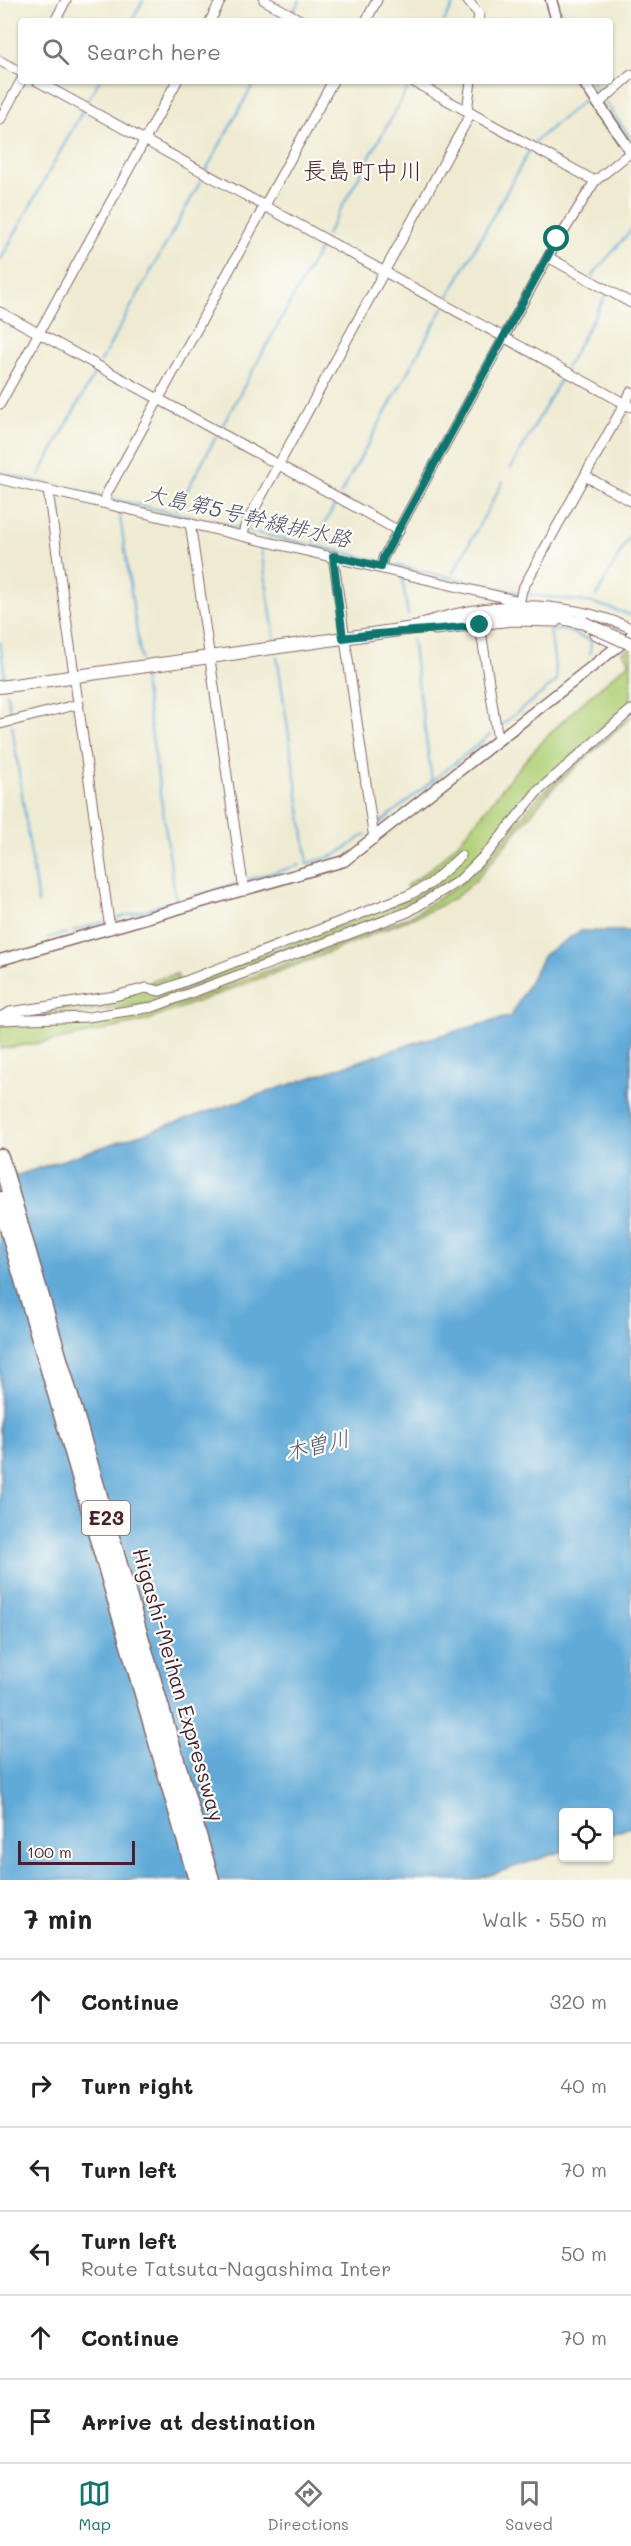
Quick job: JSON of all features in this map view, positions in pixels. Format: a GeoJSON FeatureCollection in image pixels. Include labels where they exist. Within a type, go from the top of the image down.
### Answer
{"type":"FeatureCollection","features":[{"type":"Feature","properties":{"kind":"highway","name":"Higashi-Meihan Expressway"},"geometry":{"type":"LineString","coordinates":[[0,1157],[211,1880]]}},
{"type":"Feature","properties":{"kind":"highway","name":"Higashi-Meihan Expressway"},"geometry":{"type":"LineString","coordinates":[[0,1200],[197,1880]]}},
{"type":"Feature","properties":{"kind":"main road"},"geometry":{"type":"LineString","coordinates":[[0,687],[527,614],[559,616],[584,623],[625,645]]}},
{"type":"Feature","properties":{"kind":"street"},"geometry":{"type":"LineString","coordinates":[[56,18],[66,0]]}},
{"type":"Feature","properties":{"kind":"street"},"geometry":{"type":"LineString","coordinates":[[212,18],[221,0]]}},
{"type":"Feature","properties":{"kind":"street"},"geometry":{"type":"LineString","coordinates":[[264,0],[297,18]]}},
{"type":"Feature","properties":{"kind":"street"},"geometry":{"type":"LineString","coordinates":[[368,18],[377,0]]}},
{"type":"Feature","properties":{"kind":"street"},"geometry":{"type":"LineString","coordinates":[[467,0],[479,14],[478,18]]}},
{"type":"Feature","properties":{"kind":"street"},"geometry":{"type":"LineString","coordinates":[[551,0],[556,18]]}},
{"type":"Feature","properties":{"kind":"street"},"geometry":{"type":"LineString","coordinates":[[0,61],[18,70]]}},
{"type":"Feature","properties":{"kind":"street"},"geometry":{"type":"LineString","coordinates":[[598,104],[631,75]]}},
{"type":"Feature","properties":{"kind":"street"},"geometry":{"type":"LineString","coordinates":[[0,120],[19,84]]}},
{"type":"Feature","properties":{"kind":"street"},"geometry":{"type":"LineString","coordinates":[[42,84],[628,406]]}},
{"type":"Feature","properties":{"kind":"street"},"geometry":{"type":"LineString","coordinates":[[0,404],[175,84]]}},
{"type":"Feature","properties":{"kind":"street"},"geometry":{"type":"LineString","coordinates":[[105,499],[331,84]]}},
{"type":"Feature","properties":{"kind":"street"},"geometry":{"type":"LineString","coordinates":[[418,84],[595,181]]}},
{"type":"Feature","properties":{"kind":"street"},"geometry":{"type":"LineString","coordinates":[[244,532],[469,112],[471,84]]}},
{"type":"Feature","properties":{"kind":"street"},"geometry":{"type":"LineString","coordinates":[[382,564],[557,239],[595,181],[631,152],[585,84]]}},
{"type":"Feature","properties":{"kind":"street"},"geometry":{"type":"LineString","coordinates":[[548,258],[631,303]]}},
{"type":"Feature","properties":{"kind":"street"},"geometry":{"type":"LineString","coordinates":[[0,312],[399,531]]}},
{"type":"Feature","properties":{"kind":"street"},"geometry":{"type":"LineString","coordinates":[[400,630],[460,612],[520,599],[585,476],[628,406],[631,392]]}},
{"type":"Feature","properties":{"kind":"street"},"geometry":{"type":"LineString","coordinates":[[585,476],[631,501]]}},
{"type":"Feature","properties":{"kind":"street"},"geometry":{"type":"LineString","coordinates":[[0,479],[48,490],[105,499],[189,523],[244,532],[333,556],[382,564],[520,599],[575,609],[631,628]]}},
{"type":"Feature","properties":{"kind":"street"},"geometry":{"type":"LineString","coordinates":[[48,490],[110,929]]}},
{"type":"Feature","properties":{"kind":"street"},"geometry":{"type":"LineString","coordinates":[[189,523],[244,891]]}},
{"type":"Feature","properties":{"kind":"street"},"geometry":{"type":"LineString","coordinates":[[333,556],[343,638],[374,839]]}},
{"type":"Feature","properties":{"kind":"street"},"geometry":{"type":"LineString","coordinates":[[400,630],[412,632],[512,621],[548,621],[570,624],[625,645]]}},
{"type":"Feature","properties":{"kind":"street"},"geometry":{"type":"LineString","coordinates":[[480,625],[498,740]]}},
{"type":"Feature","properties":{"kind":"street"},"geometry":{"type":"LineString","coordinates":[[0,960],[335,865],[354,856],[498,740],[625,645],[631,636]]}},
{"type":"Feature","properties":{"kind":"street"},"geometry":{"type":"LineString","coordinates":[[0,724],[79,704]]}},
{"type":"Feature","properties":{"kind":"street"},"geometry":{"type":"LineString","coordinates":[[0,1018],[88,1017],[153,1007],[408,912],[460,880],[491,849],[537,792],[631,710]]}},
{"type":"Feature","properties":{"kind":"street"},"geometry":{"type":"LineString","coordinates":[[0,1018],[10,1012],[115,996],[146,988],[160,991],[409,895],[438,879],[461,856]]}},
{"type":"Feature","properties":{"kind":"green space"},"geometry":{"type":"Polygon","coordinates":[[[628,649],[631,651],[631,702],[535,790],[491,844],[458,877],[418,903],[152,1003],[90,1013],[8,1017],[145,991],[160,993],[412,898],[444,871],[410,892],[406,886],[424,874],[454,847],[543,741],[585,700],[630,662],[622,652],[628,649]]]}},
{"type":"Feature","properties":{"kind":"green space"},"geometry":{"type":"Polygon","coordinates":[[[631,716],[549,792],[476,880],[456,897],[434,909],[312,959],[145,1021],[58,1040],[0,1049],[0,1024],[87,1022],[150,1011],[190,1000],[411,916],[461,884],[478,870],[540,795],[631,716]]]}},
{"type":"Feature","properties":{"kind":"green space"},"geometry":{"type":"Polygon","coordinates":[[[177,974],[179,981],[159,988],[151,987],[151,981],[177,974]]]}},
{"type":"Feature","properties":{"kind":"water","name":"木曽川"},"geometry":{"type":"Polygon","coordinates":[[[580,931],[631,931],[631,1827],[613,1834],[613,1808],[559,1808],[559,1852],[475,1880],[0,1880],[0,1181],[420,1041],[511,1016],[544,955],[580,931]]]}},
{"type":"Feature","properties":{"kind":"waterway"},"geometry":{"type":"LineString","coordinates":[[134,18],[143,0]]}},
{"type":"Feature","properties":{"kind":"waterway"},"geometry":{"type":"LineString","coordinates":[[293,12],[300,0]]}},
{"type":"Feature","properties":{"kind":"waterway"},"geometry":{"type":"LineString","coordinates":[[446,18],[456,0]]}},
{"type":"Feature","properties":{"kind":"waterway"},"geometry":{"type":"LineString","coordinates":[[560,9],[563,18]]}},
{"type":"Feature","properties":{"kind":"waterway"},"geometry":{"type":"LineString","coordinates":[[86,104],[97,84]]}},
{"type":"Feature","properties":{"kind":"waterway"},"geometry":{"type":"LineString","coordinates":[[206,170],[253,84]]}},
{"type":"Feature","properties":{"kind":"waterway"},"geometry":{"type":"LineString","coordinates":[[326,236],[410,84]]}},
{"type":"Feature","properties":{"kind":"waterway"},"geometry":{"type":"LineString","coordinates":[[593,84],[601,97]]}},
{"type":"Feature","properties":{"kind":"waterway"},"geometry":{"type":"LineString","coordinates":[[533,143],[588,97]]}},
{"type":"Feature","properties":{"kind":"waterway"},"geometry":{"type":"LineString","coordinates":[[606,103],[631,139]]}},
{"type":"Feature","properties":{"kind":"waterway"},"geometry":{"type":"LineString","coordinates":[[0,261],[83,110]]}},
{"type":"Feature","properties":{"kind":"waterway"},"geometry":{"type":"LineString","coordinates":[[446,301],[529,151]]}},
{"type":"Feature","properties":{"kind":"waterway"},"geometry":{"type":"LineString","coordinates":[[100,363],[203,177]]}},
{"type":"Feature","properties":{"kind":"waterway"},"geometry":{"type":"LineString","coordinates":[[594,278],[592,276],[631,230]]}},
{"type":"Feature","properties":{"kind":"waterway"},"geometry":{"type":"LineString","coordinates":[[220,430],[323,243]]}},
{"type":"Feature","properties":{"kind":"waterway"},"geometry":{"type":"LineString","coordinates":[[566,368],[606,295]]}},
{"type":"Feature","properties":{"kind":"waterway"},"geometry":{"type":"LineString","coordinates":[[340,495],[443,308]]}},
{"type":"Feature","properties":{"kind":"waterway"},"geometry":{"type":"LineString","coordinates":[[39,475],[97,369]]}},
{"type":"Feature","properties":{"kind":"waterway"},"geometry":{"type":"LineString","coordinates":[[511,468],[563,375]]}},
{"type":"Feature","properties":{"kind":"waterway"},"geometry":{"type":"LineString","coordinates":[[177,509],[217,435]]}},
{"type":"Feature","properties":{"kind":"waterway","name":"大島第5号幹線排水路"},"geometry":{"type":"LineString","coordinates":[[0,473],[102,497]]}},
{"type":"Feature","properties":{"kind":"waterway"},"geometry":{"type":"LineString","coordinates":[[453,573],[503,482]]}},
{"type":"Feature","properties":{"kind":"waterway","name":"大島第5号幹線排水路"},"geometry":{"type":"LineString","coordinates":[[108,498],[242,529]]}},
{"type":"Feature","properties":{"kind":"waterway"},"geometry":{"type":"LineString","coordinates":[[315,541],[337,501]]}},
{"type":"Feature","properties":{"kind":"waterway"},"geometry":{"type":"LineString","coordinates":[[119,510],[141,660]]}},
{"type":"Feature","properties":{"kind":"waterway","name":"大島第5号幹線排水路"},"geometry":{"type":"LineString","coordinates":[[248,531],[380,561]]}},
{"type":"Feature","properties":{"kind":"waterway"},"geometry":{"type":"LineString","coordinates":[[596,597],[631,533]]}},
{"type":"Feature","properties":{"kind":"waterway"},"geometry":{"type":"LineString","coordinates":[[260,542],[275,640]]}},
{"type":"Feature","properties":{"kind":"waterway","name":"大島第5号幹線排水路"},"geometry":{"type":"LineString","coordinates":[[385,563],[520,593]]}},
{"type":"Feature","properties":{"kind":"waterway"},"geometry":{"type":"LineString","coordinates":[[402,576],[408,615]]}},
{"type":"Feature","properties":{"kind":"waterway","name":"大島第5号幹線排水路"},"geometry":{"type":"LineString","coordinates":[[526,594],[593,603],[631,615]]}},
{"type":"Feature","properties":{"kind":"waterway"},"geometry":{"type":"LineString","coordinates":[[500,726],[557,681],[550,630],[568,631],[591,641],[590,654]]}},
{"type":"Feature","properties":{"kind":"waterway"},"geometry":{"type":"LineString","coordinates":[[412,640],[432,781]]}},
{"type":"Feature","properties":{"kind":"waterway"},"geometry":{"type":"LineString","coordinates":[[0,642],[5,678]]}},
{"type":"Feature","properties":{"kind":"waterway"},"geometry":{"type":"LineString","coordinates":[[277,656],[308,863]]}},
{"type":"Feature","properties":{"kind":"waterway"},"geometry":{"type":"LineString","coordinates":[[143,675],[176,901]]}},
{"type":"Feature","properties":{"kind":"waterway"},"geometry":{"type":"LineString","coordinates":[[7,693],[11,718]]}},
{"type":"Feature","properties":{"kind":"waterway"},"geometry":{"type":"LineString","coordinates":[[12,725],[38,904]]}},
{"type":"Feature","properties":{"kind":"waterway"},"geometry":{"type":"LineString","coordinates":[[376,826],[491,734]]}},
{"type":"Feature","properties":{"kind":"waterway"},"geometry":{"type":"LineString","coordinates":[[306,864],[336,855],[366,834]]}},
{"type":"Feature","properties":{"kind":"waterway"},"geometry":{"type":"LineString","coordinates":[[247,880],[300,865]]}},
{"type":"Feature","properties":{"kind":"waterway"},"geometry":{"type":"LineString","coordinates":[[215,890],[236,884]]}},
{"type":"Feature","properties":{"kind":"waterway"},"geometry":{"type":"LineString","coordinates":[[192,896],[203,893]]}},
{"type":"Feature","properties":{"kind":"waterway"},"geometry":{"type":"LineString","coordinates":[[114,919],[177,901]]}},
{"type":"Feature","properties":{"kind":"waterway"},"geometry":{"type":"LineString","coordinates":[[73,931],[104,922]]}},
{"type":"Feature","properties":{"kind":"waterway"},"geometry":{"type":"LineString","coordinates":[[47,938],[67,933]]}},
{"type":"Feature","properties":{"kind":"district","name":"長島町中川"},"geometry":{"type":"Point","coordinates":[363,171]}},
{"type":"Feature","properties":{"kind":"route"},"geometry":{"type":"LineString","coordinates":[[480,625],[412,632],[400,630],[343,638],[333,556],[381,567],[383,558],[557,239]]}}]}
